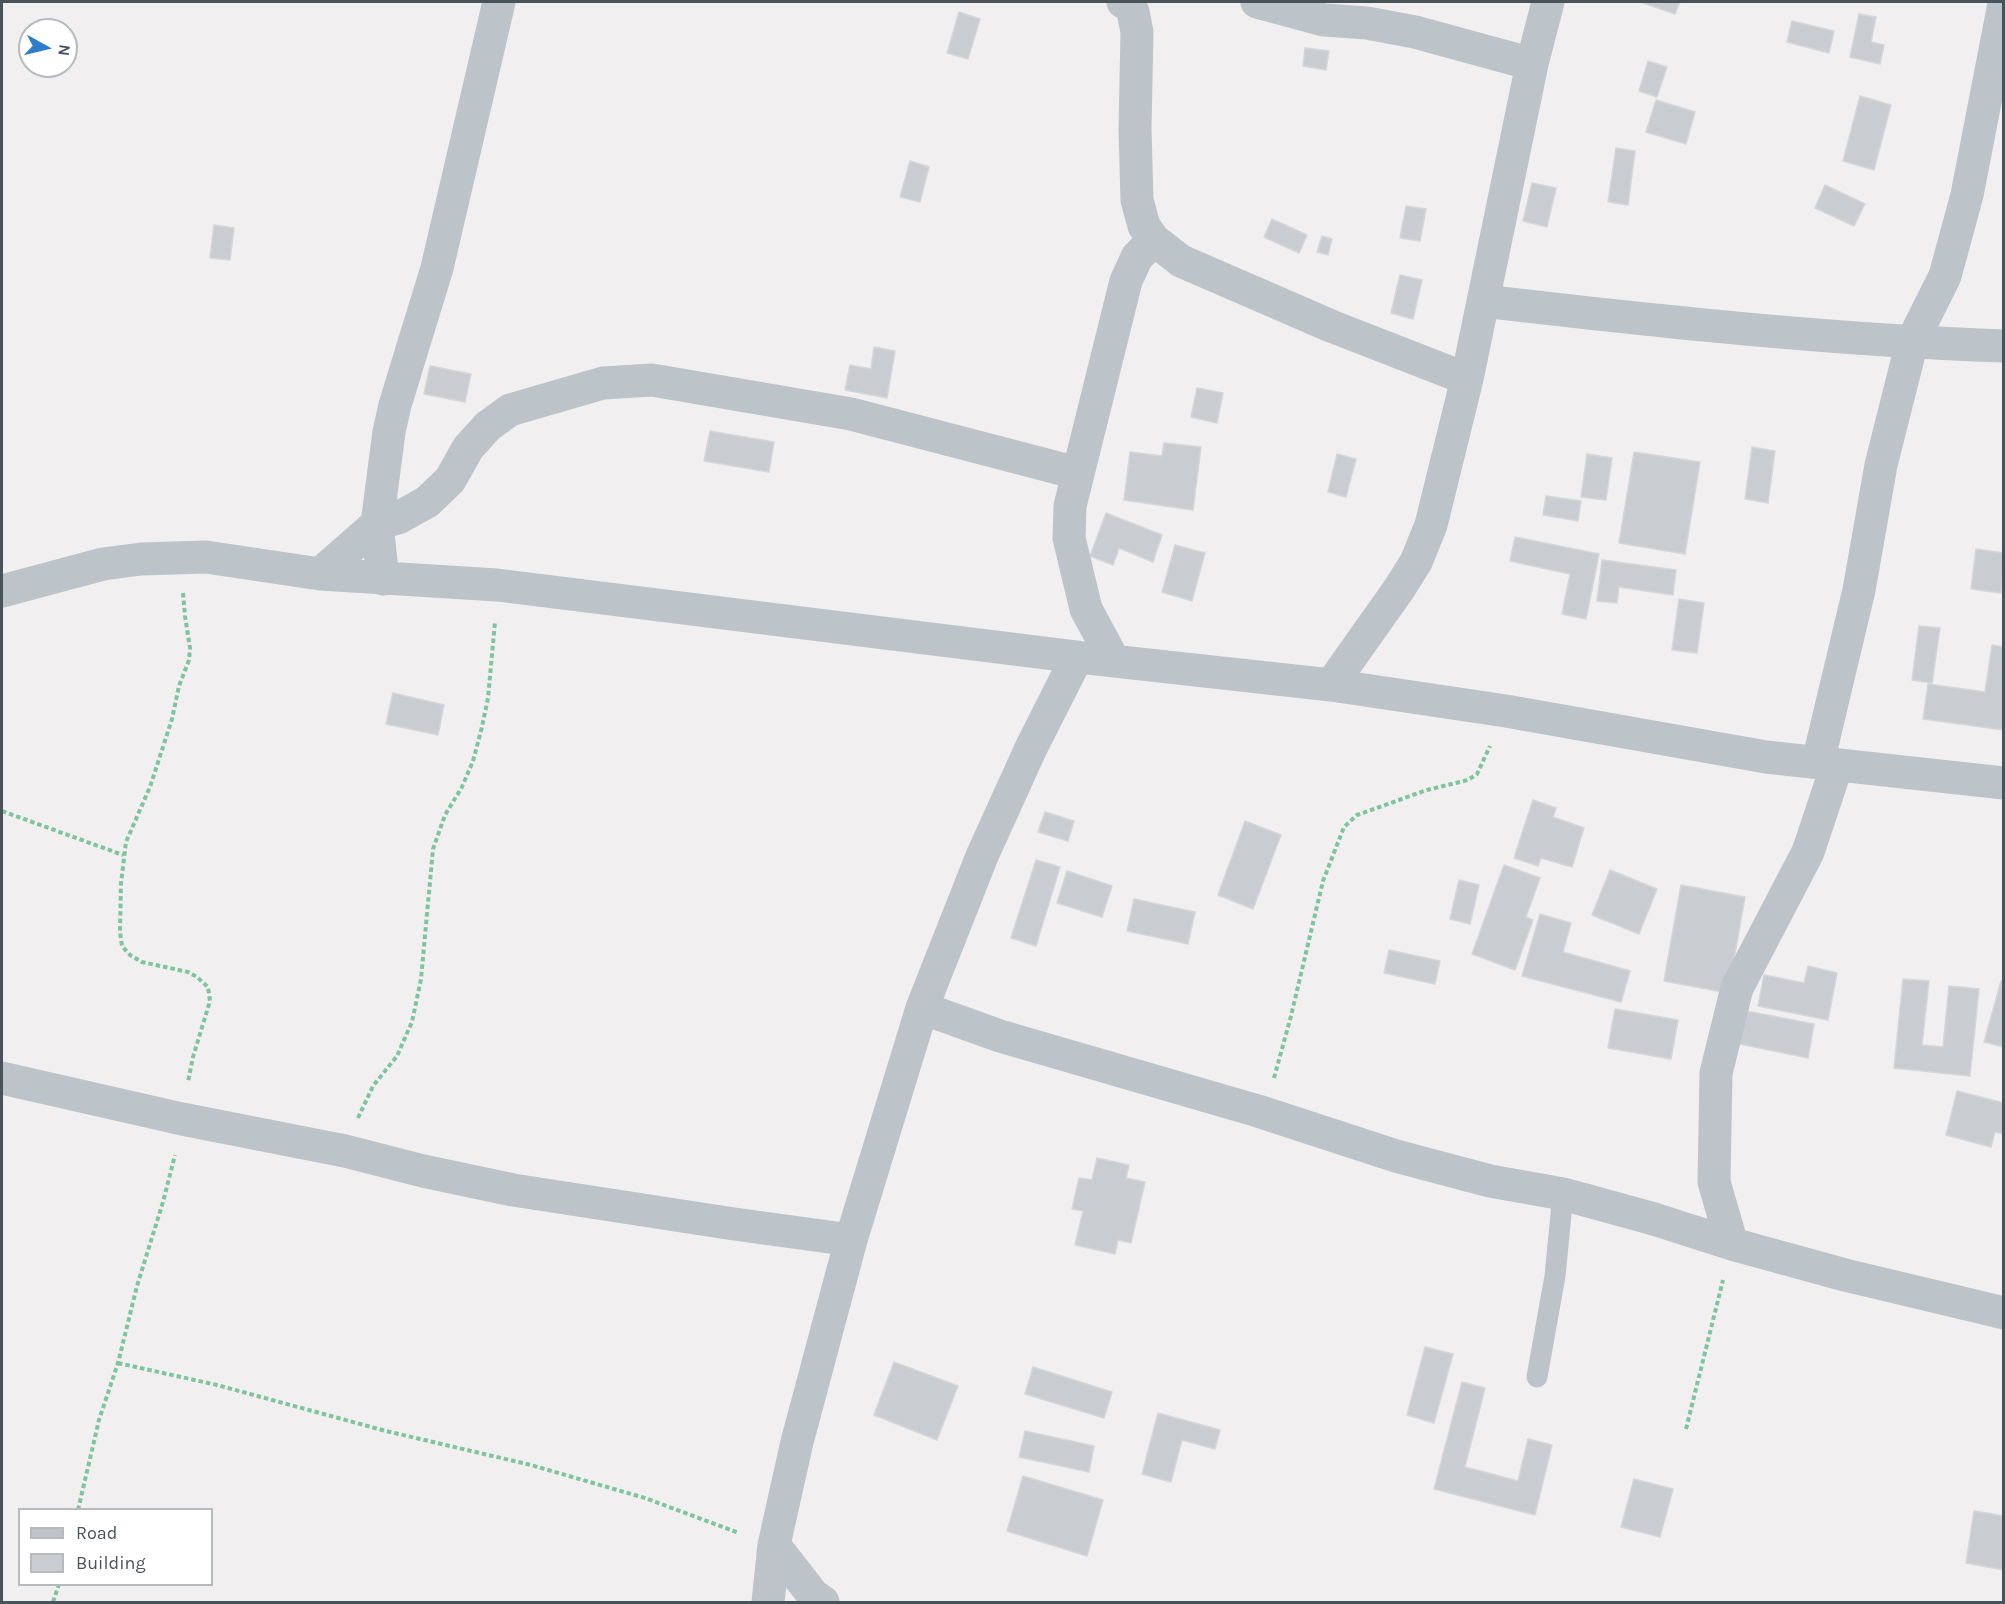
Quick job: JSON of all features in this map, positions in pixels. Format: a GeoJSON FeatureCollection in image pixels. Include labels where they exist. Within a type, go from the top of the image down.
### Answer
{"type":"FeatureCollection","features":[{"type":"Feature","properties":{"kind":"street"},"geometry":{"type":"LineString","coordinates":[[383,579],[377,524],[395,405],[437,268],[499,2]]}},
{"type":"Feature","properties":{"kind":"street"},"geometry":{"type":"LineString","coordinates":[[1257,2],[1324,20],[1367,23],[1415,32],[1532,64]]}},
{"type":"Feature","properties":{"kind":"street"},"geometry":{"type":"LineString","coordinates":[[1331,685],[1416,562],[1431,525],[1467,378],[1532,64],[1548,2]]}},
{"type":"Feature","properties":{"kind":"street"},"geometry":{"type":"LineString","coordinates":[[1128,3],[1134,12],[1137,32],[1135,129],[1137,200],[1144,226],[1154,240],[1181,261],[1331,326],[1467,378]]}},
{"type":"Feature","properties":{"kind":"street"},"geometry":{"type":"LineString","coordinates":[[1732,1244],[1714,1182],[1716,1073],[1737,988],[1808,852],[1827,763],[1881,465],[1912,342],[1945,276],[1964,207],[2004,4]]}},
{"type":"Feature","properties":{"kind":"street"},"geometry":{"type":"LineString","coordinates":[[1114,661],[1086,609],[1069,538],[1070,506],[1126,281],[1137,257],[1154,240]]}},
{"type":"Feature","properties":{"kind":"street"},"geometry":{"type":"LineString","coordinates":[[1483,301],[1634,318],[1912,342],[2004,346]]}},
{"type":"Feature","properties":{"kind":"street"},"geometry":{"type":"LineString","coordinates":[[320,574],[377,524],[398,518],[427,502],[450,480],[468,448],[488,426],[510,410],[603,383],[652,380],[850,414],[1077,473]]}},
{"type":"Feature","properties":{"kind":"street"},"geometry":{"type":"LineString","coordinates":[[2,591],[103,564],[141,559],[206,556],[320,574],[497,585],[1077,657],[1331,685],[1506,711],[1766,757],[2004,783]]}},
{"type":"Feature","properties":{"kind":"street"},"geometry":{"type":"LineString","coordinates":[[768,1602],[774,1545],[797,1442],[851,1240],[922,1008],[982,856],[1031,748],[1077,657]]}},
{"type":"Feature","properties":{"kind":"street"},"geometry":{"type":"LineString","coordinates":[[922,1008],[1000,1036],[1258,1111],[1406,1159],[1490,1181],[1563,1194],[1845,1275],[2004,1313]]}},
{"type":"Feature","properties":{"kind":"street"},"geometry":{"type":"LineString","coordinates":[[2,1078],[182,1119],[345,1151],[423,1171],[513,1190],[851,1240]]}},
{"type":"Feature","properties":{"kind":"street"},"geometry":{"type":"LineString","coordinates":[[774,1545],[813,1595],[823,1602]]}},
{"type":"Feature","properties":{"kind":"lane"},"geometry":{"type":"LineString","coordinates":[[1537,1377],[1555,1276],[1563,1194]]}},
{"type":"Feature","properties":{"kind":"path"},"geometry":{"type":"LineString","coordinates":[[78,1508],[99,1420],[118,1363],[139,1279],[173,1167],[193,1057],[209,1009],[210,993],[204,983],[188,972],[142,962],[130,955],[122,946],[120,911],[123,855],[126,842],[150,787],[172,719],[179,686],[189,660],[190,648],[185,616],[182,558]]}},
{"type":"Feature","properties":{"kind":"path"},"geometry":{"type":"LineString","coordinates":[[345,1151],[366,1099],[373,1086],[397,1056],[412,1022],[421,979],[433,849],[445,815],[462,787],[473,761],[489,698],[497,585]]}},
{"type":"Feature","properties":{"kind":"path"},"geometry":{"type":"LineString","coordinates":[[1258,1111],[1273,1080],[1291,1016],[1323,881],[1344,827],[1357,815],[1427,790],[1468,780],[1476,774],[1506,711]]}},
{"type":"Feature","properties":{"kind":"path"},"geometry":{"type":"LineString","coordinates":[[2,811],[123,855]]}},
{"type":"Feature","properties":{"kind":"path"},"geometry":{"type":"LineString","coordinates":[[1686,1429],[1732,1244]]}},
{"type":"Feature","properties":{"kind":"path"},"geometry":{"type":"LineString","coordinates":[[118,1363],[217,1385],[386,1431],[531,1465],[645,1498],[774,1545]]}},
{"type":"Feature","properties":{"kind":"path"},"geometry":{"type":"LineString","coordinates":[[53,1602],[57,1586]]}},
{"type":"Feature","properties":{"kind":"building"},"geometry":{"type":"Polygon","coordinates":[[[1641,2],[1680,2],[1675,14],[1641,2]]]}},
{"type":"Feature","properties":{"kind":"building"},"geometry":{"type":"Polygon","coordinates":[[[959,12],[980,19],[968,59],[947,53],[959,12]]]}},
{"type":"Feature","properties":{"kind":"building"},"geometry":{"type":"Polygon","coordinates":[[[1859,14],[1876,17],[1871,42],[1884,45],[1880,64],[1850,57],[1859,14]]]}},
{"type":"Feature","properties":{"kind":"building"},"geometry":{"type":"Polygon","coordinates":[[[1792,21],[1834,31],[1829,53],[1787,42],[1792,21]]]}},
{"type":"Feature","properties":{"kind":"building"},"geometry":{"type":"Polygon","coordinates":[[[1305,48],[1329,51],[1326,70],[1303,66],[1305,48]]]}},
{"type":"Feature","properties":{"kind":"building"},"geometry":{"type":"Polygon","coordinates":[[[1648,61],[1667,67],[1657,97],[1639,91],[1648,61]]]}},
{"type":"Feature","properties":{"kind":"building"},"geometry":{"type":"Polygon","coordinates":[[[1860,96],[1891,105],[1874,170],[1843,161],[1860,96]]]}},
{"type":"Feature","properties":{"kind":"building"},"geometry":{"type":"Polygon","coordinates":[[[1656,100],[1695,112],[1686,144],[1646,132],[1656,100]]]}},
{"type":"Feature","properties":{"kind":"building"},"geometry":{"type":"Polygon","coordinates":[[[1616,148],[1635,151],[1628,205],[1608,202],[1616,148]]]}},
{"type":"Feature","properties":{"kind":"building"},"geometry":{"type":"Polygon","coordinates":[[[910,161],[929,167],[920,202],[900,197],[910,161]]]}},
{"type":"Feature","properties":{"kind":"building"},"geometry":{"type":"Polygon","coordinates":[[[1532,183],[1556,188],[1547,227],[1523,221],[1532,183]]]}},
{"type":"Feature","properties":{"kind":"building"},"geometry":{"type":"Polygon","coordinates":[[[1825,185],[1865,204],[1854,226],[1815,208],[1825,185]]]}},
{"type":"Feature","properties":{"kind":"building"},"geometry":{"type":"Polygon","coordinates":[[[1406,206],[1426,209],[1420,241],[1400,238],[1406,206]]]}},
{"type":"Feature","properties":{"kind":"building"},"geometry":{"type":"Polygon","coordinates":[[[1272,219],[1307,235],[1299,253],[1264,237],[1272,219]]]}},
{"type":"Feature","properties":{"kind":"building"},"geometry":{"type":"Polygon","coordinates":[[[214,225],[234,228],[230,260],[210,258],[214,225]]]}},
{"type":"Feature","properties":{"kind":"building"},"geometry":{"type":"Polygon","coordinates":[[[1322,236],[1332,239],[1328,255],[1317,252],[1322,236]]]}},
{"type":"Feature","properties":{"kind":"building"},"geometry":{"type":"Polygon","coordinates":[[[1400,275],[1422,280],[1413,319],[1391,313],[1400,275]]]}},
{"type":"Feature","properties":{"kind":"building"},"geometry":{"type":"Polygon","coordinates":[[[874,347],[895,351],[887,398],[845,390],[850,365],[871,369],[874,347]]]}},
{"type":"Feature","properties":{"kind":"building"},"geometry":{"type":"Polygon","coordinates":[[[430,366],[471,374],[465,402],[424,394],[430,366]]]}},
{"type":"Feature","properties":{"kind":"building"},"geometry":{"type":"Polygon","coordinates":[[[1197,388],[1223,393],[1217,423],[1191,417],[1197,388]]]}},
{"type":"Feature","properties":{"kind":"building"},"geometry":{"type":"Polygon","coordinates":[[[710,431],[774,442],[769,472],[704,461],[710,431]]]}},
{"type":"Feature","properties":{"kind":"building"},"geometry":{"type":"Polygon","coordinates":[[[1164,443],[1201,447],[1193,510],[1124,500],[1130,452],[1162,456],[1164,443]]]}},
{"type":"Feature","properties":{"kind":"building"},"geometry":{"type":"Polygon","coordinates":[[[1752,447],[1775,451],[1768,503],[1745,499],[1752,447]]]}},
{"type":"Feature","properties":{"kind":"building"},"geometry":{"type":"Polygon","coordinates":[[[1634,452],[1700,462],[1685,554],[1619,543],[1634,452]]]}},
{"type":"Feature","properties":{"kind":"building"},"geometry":{"type":"Polygon","coordinates":[[[1337,454],[1356,459],[1346,497],[1328,492],[1337,454]]]}},
{"type":"Feature","properties":{"kind":"building"},"geometry":{"type":"Polygon","coordinates":[[[1587,454],[1612,458],[1606,500],[1581,497],[1587,454]]]}},
{"type":"Feature","properties":{"kind":"building"},"geometry":{"type":"Polygon","coordinates":[[[1546,496],[1581,501],[1578,521],[1543,515],[1546,496]]]}},
{"type":"Feature","properties":{"kind":"building"},"geometry":{"type":"Polygon","coordinates":[[[1106,513],[1162,535],[1153,562],[1119,548],[1113,565],[1090,556],[1106,513]]]}},
{"type":"Feature","properties":{"kind":"building"},"geometry":{"type":"Polygon","coordinates":[[[1515,537],[1599,554],[1586,619],[1562,614],[1570,574],[1510,561],[1515,537]]]}},
{"type":"Feature","properties":{"kind":"building"},"geometry":{"type":"Polygon","coordinates":[[[1175,545],[1205,553],[1192,601],[1162,592],[1175,545]]]}},
{"type":"Feature","properties":{"kind":"building"},"geometry":{"type":"Polygon","coordinates":[[[1976,549],[2004,553],[2001,593],[1971,589],[1976,549]]]}},
{"type":"Feature","properties":{"kind":"building"},"geometry":{"type":"Polygon","coordinates":[[[1602,560],[1676,570],[1673,595],[1619,587],[1617,603],[1597,601],[1602,560]]]}},
{"type":"Feature","properties":{"kind":"building"},"geometry":{"type":"Polygon","coordinates":[[[1679,599],[1704,603],[1697,653],[1672,650],[1679,599]]]}},
{"type":"Feature","properties":{"kind":"building"},"geometry":{"type":"Polygon","coordinates":[[[1919,626],[1940,628],[1932,683],[1912,680],[1919,626]]]}},
{"type":"Feature","properties":{"kind":"building"},"geometry":{"type":"Polygon","coordinates":[[[1992,645],[2004,647],[2004,730],[1923,719],[1928,684],[1985,692],[1992,645]]]}},
{"type":"Feature","properties":{"kind":"building"},"geometry":{"type":"Polygon","coordinates":[[[393,693],[444,705],[438,735],[386,724],[393,693]]]}},
{"type":"Feature","properties":{"kind":"building"},"geometry":{"type":"Polygon","coordinates":[[[1533,800],[1556,808],[1553,817],[1584,828],[1572,867],[1541,858],[1538,866],[1514,858],[1533,800]]]}},
{"type":"Feature","properties":{"kind":"building"},"geometry":{"type":"Polygon","coordinates":[[[1045,812],[1074,821],[1068,841],[1038,832],[1045,812]]]}},
{"type":"Feature","properties":{"kind":"building"},"geometry":{"type":"Polygon","coordinates":[[[1245,821],[1281,835],[1253,909],[1218,895],[1245,821]]]}},
{"type":"Feature","properties":{"kind":"building"},"geometry":{"type":"Polygon","coordinates":[[[1036,860],[1060,867],[1036,946],[1011,938],[1036,860]]]}},
{"type":"Feature","properties":{"kind":"building"},"geometry":{"type":"Polygon","coordinates":[[[1504,865],[1540,878],[1526,917],[1533,920],[1515,970],[1472,954],[1504,865]]]}},
{"type":"Feature","properties":{"kind":"building"},"geometry":{"type":"Polygon","coordinates":[[[1610,870],[1657,889],[1639,934],[1592,915],[1610,870]]]}},
{"type":"Feature","properties":{"kind":"building"},"geometry":{"type":"Polygon","coordinates":[[[1067,871],[1112,886],[1102,917],[1057,903],[1067,871]]]}},
{"type":"Feature","properties":{"kind":"building"},"geometry":{"type":"Polygon","coordinates":[[[1459,880],[1479,885],[1470,924],[1450,919],[1459,880]]]}},
{"type":"Feature","properties":{"kind":"building"},"geometry":{"type":"Polygon","coordinates":[[[1681,885],[1745,897],[1728,993],[1664,981],[1681,885]]]}},
{"type":"Feature","properties":{"kind":"building"},"geometry":{"type":"Polygon","coordinates":[[[1134,899],[1195,912],[1188,944],[1127,931],[1134,899]]]}},
{"type":"Feature","properties":{"kind":"building"},"geometry":{"type":"Polygon","coordinates":[[[1540,914],[1571,923],[1563,952],[1630,971],[1621,1002],[1522,976],[1540,914]]]}},
{"type":"Feature","properties":{"kind":"building"},"geometry":{"type":"Polygon","coordinates":[[[1389,950],[1440,961],[1435,984],[1384,973],[1389,950]]]}},
{"type":"Feature","properties":{"kind":"building"},"geometry":{"type":"Polygon","coordinates":[[[1808,966],[1837,973],[1828,1020],[1758,1006],[1764,975],[1804,983],[1808,966]]]}},
{"type":"Feature","properties":{"kind":"building"},"geometry":{"type":"Polygon","coordinates":[[[1903,979],[1929,981],[1922,1045],[1943,1047],[1949,986],[1979,989],[1970,1076],[1894,1068],[1903,979]]]}},
{"type":"Feature","properties":{"kind":"building"},"geometry":{"type":"Polygon","coordinates":[[[2001,981],[2004,982],[2004,1047],[1984,1042],[2001,981]]]}},
{"type":"Feature","properties":{"kind":"building"},"geometry":{"type":"Polygon","coordinates":[[[1615,1009],[1678,1020],[1671,1059],[1608,1048],[1615,1009]]]}},
{"type":"Feature","properties":{"kind":"building"},"geometry":{"type":"Polygon","coordinates":[[[1741,1010],[1814,1024],[1808,1058],[1735,1043],[1741,1010]]]}},
{"type":"Feature","properties":{"kind":"building"},"geometry":{"type":"Polygon","coordinates":[[[1957,1091],[2004,1103],[2004,1134],[1995,1132],[1991,1147],[1946,1135],[1957,1091]]]}},
{"type":"Feature","properties":{"kind":"building"},"geometry":{"type":"Polygon","coordinates":[[[1097,1158],[1129,1165],[1126,1178],[1145,1182],[1131,1243],[1118,1240],[1115,1254],[1075,1245],[1083,1211],[1072,1209],[1079,1178],[1092,1180],[1097,1158]]]}},
{"type":"Feature","properties":{"kind":"building"},"geometry":{"type":"Polygon","coordinates":[[[1425,1347],[1453,1354],[1434,1423],[1407,1415],[1425,1347]]]}},
{"type":"Feature","properties":{"kind":"building"},"geometry":{"type":"Polygon","coordinates":[[[894,1362],[958,1386],[937,1440],[874,1415],[894,1362]]]}},
{"type":"Feature","properties":{"kind":"building"},"geometry":{"type":"Polygon","coordinates":[[[1033,1367],[1112,1392],[1104,1418],[1025,1394],[1033,1367]]]}},
{"type":"Feature","properties":{"kind":"building"},"geometry":{"type":"Polygon","coordinates":[[[1462,1382],[1485,1388],[1465,1467],[1518,1481],[1528,1439],[1552,1445],[1535,1515],[1434,1489],[1462,1382]]]}},
{"type":"Feature","properties":{"kind":"building"},"geometry":{"type":"Polygon","coordinates":[[[1158,1413],[1220,1430],[1215,1449],[1182,1440],[1171,1482],[1142,1474],[1158,1413]]]}},
{"type":"Feature","properties":{"kind":"building"},"geometry":{"type":"Polygon","coordinates":[[[1025,1431],[1094,1446],[1089,1472],[1019,1457],[1025,1431]]]}},
{"type":"Feature","properties":{"kind":"building"},"geometry":{"type":"Polygon","coordinates":[[[1023,1476],[1103,1500],[1087,1556],[1007,1531],[1023,1476]]]}},
{"type":"Feature","properties":{"kind":"building"},"geometry":{"type":"Polygon","coordinates":[[[1634,1479],[1673,1489],[1660,1537],[1621,1527],[1634,1479]]]}},
{"type":"Feature","properties":{"kind":"building"},"geometry":{"type":"Polygon","coordinates":[[[1974,1511],[2004,1516],[2004,1570],[1966,1563],[1974,1511]]]}}]}
